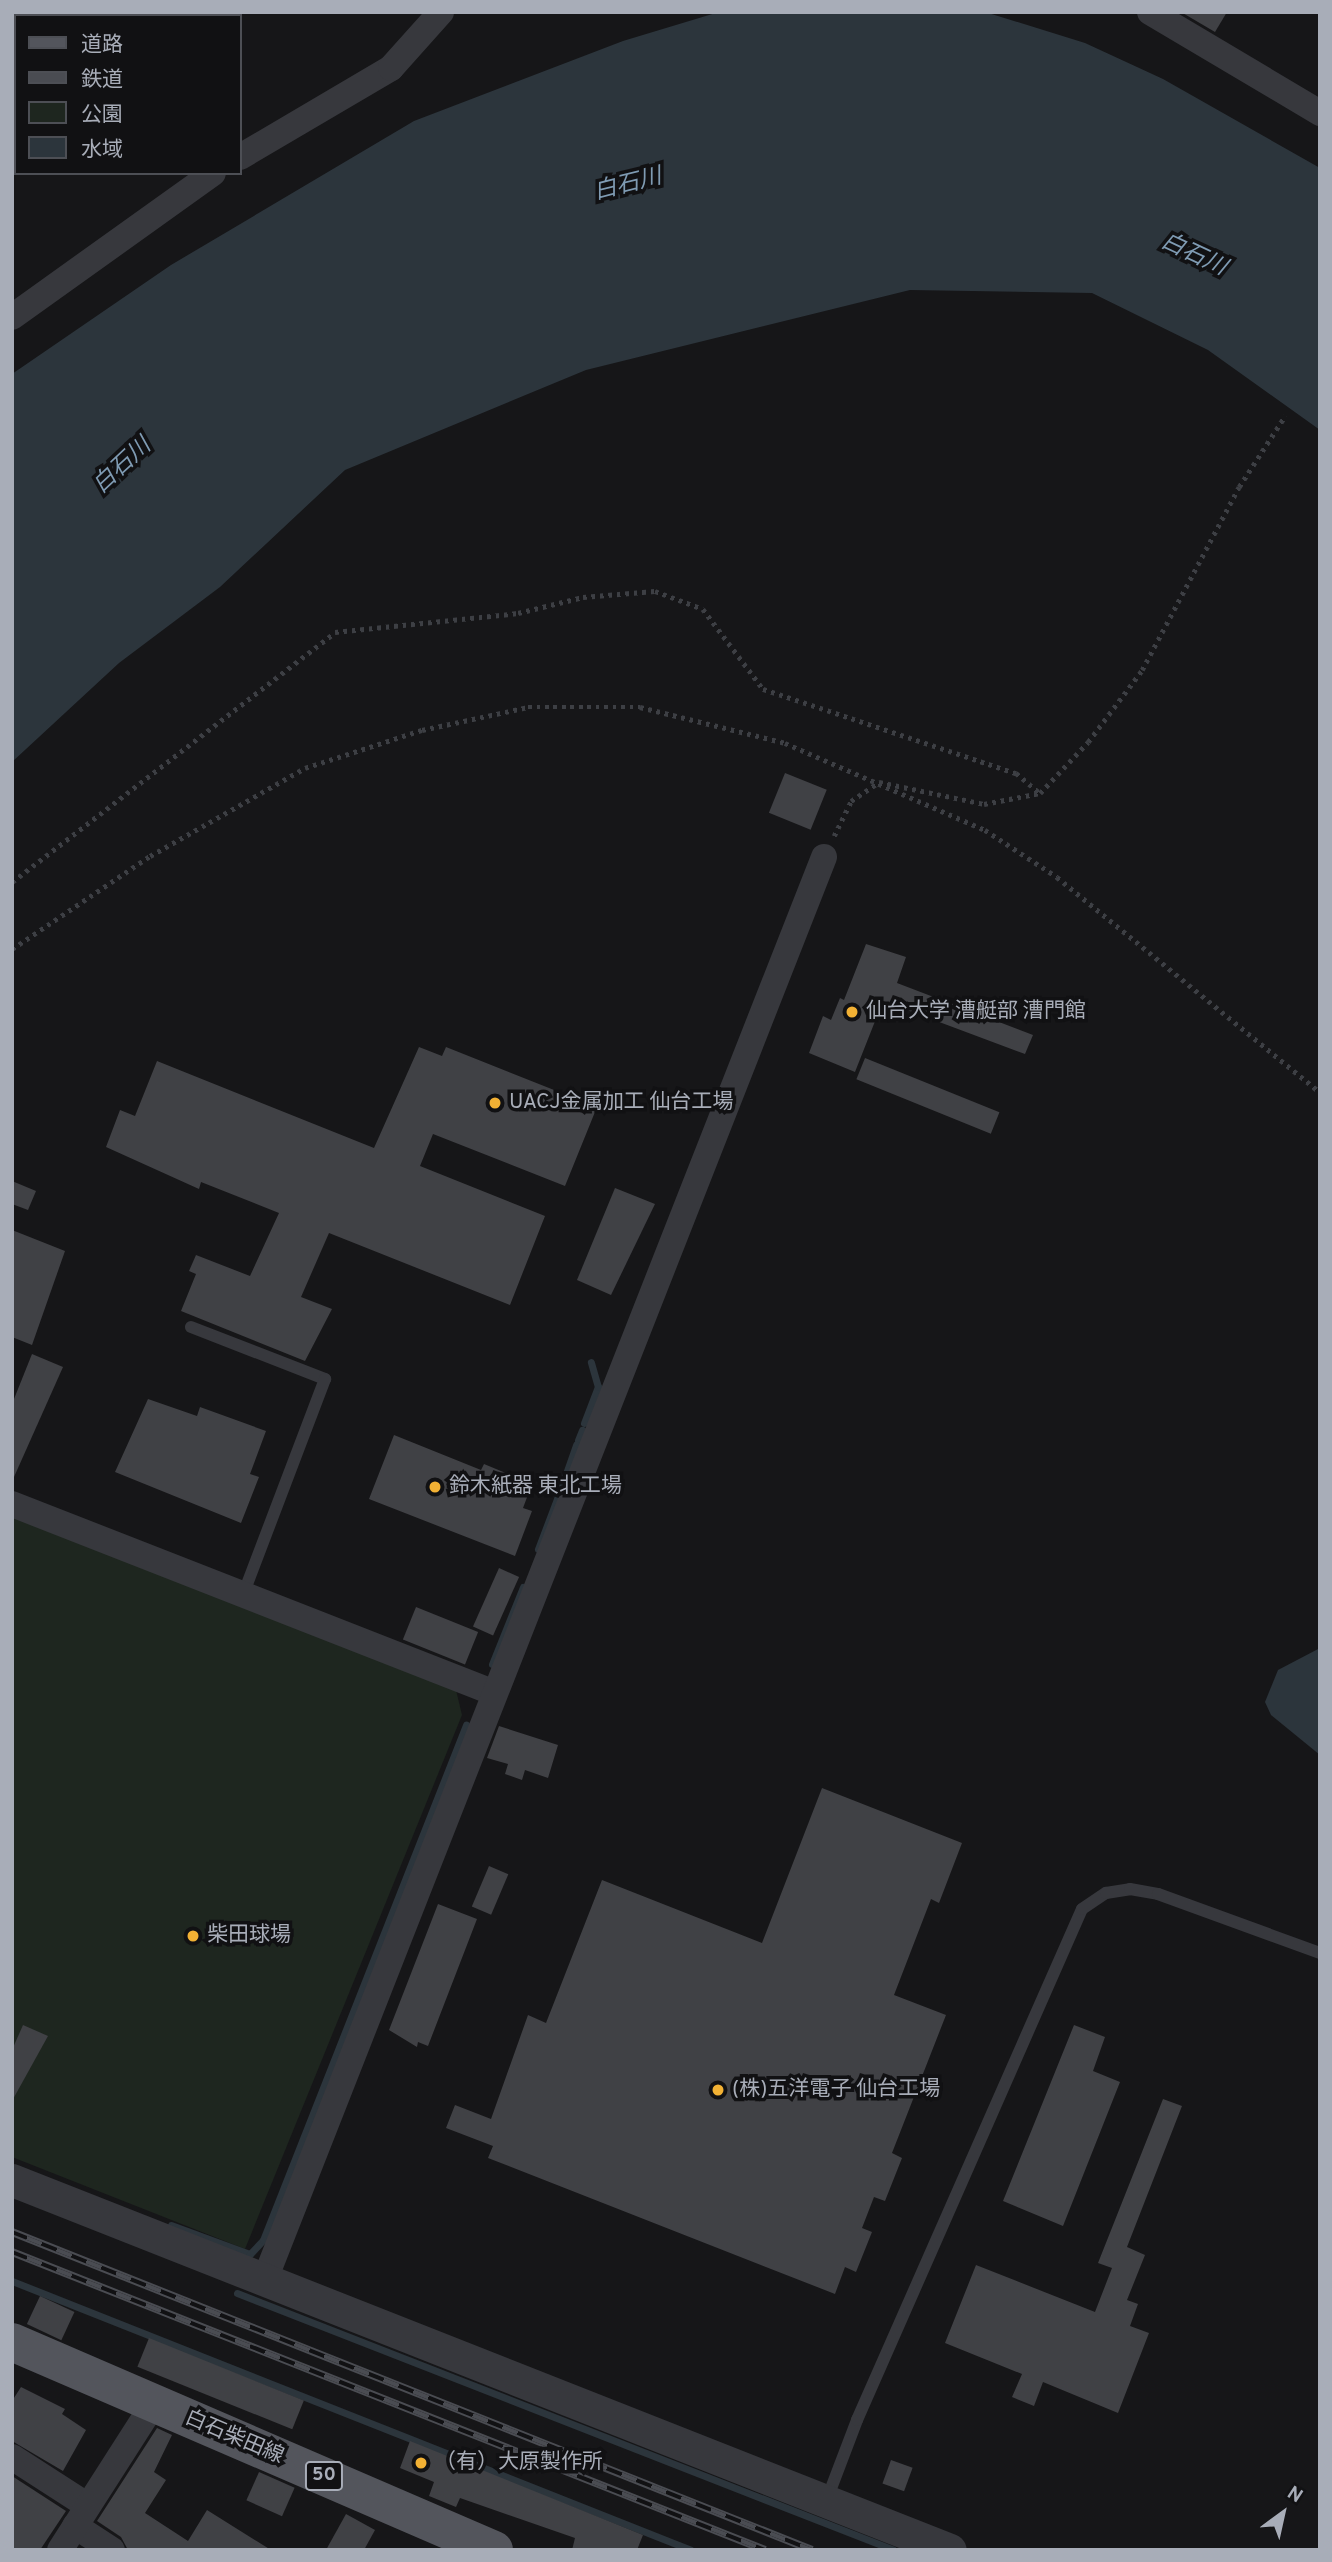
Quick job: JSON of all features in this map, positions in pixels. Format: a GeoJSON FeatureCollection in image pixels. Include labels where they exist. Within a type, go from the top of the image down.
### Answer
{"type":"FeatureCollection","features":[{"type":"Feature","properties":{"kind":"main road","name":"白石柴田線"},"geometry":{"type":"LineString","coordinates":[[12,2342],[494,2550]]}},
{"type":"Feature","properties":{"kind":"street"},"geometry":{"type":"LineString","coordinates":[[242,156],[391,68],[441,12]]}},
{"type":"Feature","properties":{"kind":"street"},"geometry":{"type":"LineString","coordinates":[[1150,12],[1320,113]]}},
{"type":"Feature","properties":{"kind":"street"},"geometry":{"type":"LineString","coordinates":[[12,317],[211,175]]}},
{"type":"Feature","properties":{"kind":"street"},"geometry":{"type":"LineString","coordinates":[[265,2279],[492,1692],[603,1424],[824,857]]}},
{"type":"Feature","properties":{"kind":"street"},"geometry":{"type":"LineString","coordinates":[[12,1504],[492,1692]]}},
{"type":"Feature","properties":{"kind":"street"},"geometry":{"type":"LineString","coordinates":[[12,2180],[950,2550]]}},
{"type":"Feature","properties":{"kind":"street"},"geometry":{"type":"LineString","coordinates":[[60,2550],[154,2403]]}},
{"type":"Feature","properties":{"kind":"street"},"geometry":{"type":"LineString","coordinates":[[12,2457],[82,2516],[112,2550]]}},
{"type":"Feature","properties":{"kind":"lane"},"geometry":{"type":"LineString","coordinates":[[191,1327],[325,1379],[243,1595]]}},
{"type":"Feature","properties":{"kind":"lane"},"geometry":{"type":"LineString","coordinates":[[827,2500],[867,2394],[1082,1909],[1106,1893],[1158,1894],[1320,1953]]}},
{"type":"Feature","properties":{"kind":"path"},"geometry":{"type":"LineString","coordinates":[[824,857],[851,801],[879,782],[984,804],[1040,793],[1088,743],[1142,670],[1238,487],[1285,416]]}},
{"type":"Feature","properties":{"kind":"path"},"geometry":{"type":"LineString","coordinates":[[12,882],[335,632],[518,613],[583,597],[655,591],[703,609],[763,689],[1016,773],[1040,793]]}},
{"type":"Feature","properties":{"kind":"path"},"geometry":{"type":"LineString","coordinates":[[12,950],[150,856],[305,768],[422,730],[528,707],[640,707],[785,743],[985,830],[1057,877],[1320,1092]]}},
{"type":"Feature","properties":{"kind":"green space","name":"柴田球場"},"geometry":{"type":"Polygon","coordinates":[[[12,1513],[456,1690],[462,1715],[245,2249],[12,2157],[12,1513]]]}},
{"type":"Feature","properties":{"kind":"water","name":"白石川"},"geometry":{"type":"Polygon","coordinates":[[[719,12],[985,12],[1085,43],[1163,79],[1320,168],[1320,430],[1208,350],[1092,293],[910,290],[586,370],[345,470],[220,587],[119,663],[12,762],[12,374],[171,265],[414,121],[623,41],[719,12]]]}},
{"type":"Feature","properties":{"kind":"water"},"geometry":{"type":"Polygon","coordinates":[[[1320,1648],[1320,1755],[1271,1715],[1265,1702],[1278,1670],[1320,1648]]]}},
{"type":"Feature","properties":{"kind":"building"},"geometry":{"type":"Polygon","coordinates":[[[1181,12],[1227,12],[1215,32],[1181,12]]]}},
{"type":"Feature","properties":{"kind":"building"},"geometry":{"type":"Polygon","coordinates":[[[785,773],[827,790],[811,830],[769,813],[785,773]]]}},
{"type":"Feature","properties":{"kind":"building"},"geometry":{"type":"Polygon","coordinates":[[[866,944],[906,957],[897,983],[1033,1035],[1025,1054],[883,1001],[855,1072],[809,1053],[823,1016],[831,1020],[840,998],[844,1000],[866,944]]]}},
{"type":"Feature","properties":{"kind":"building"},"geometry":{"type":"Polygon","coordinates":[[[419,1047],[442,1056],[446,1047],[597,1107],[565,1186],[433,1134],[420,1166],[545,1216],[510,1305],[329,1233],[301,1297],[332,1309],[305,1361],[181,1311],[196,1274],[189,1271],[196,1255],[250,1276],[279,1213],[201,1182],[199,1189],[106,1147],[120,1110],[135,1116],[157,1061],[374,1148],[419,1047]]]}},
{"type":"Feature","properties":{"kind":"building"},"geometry":{"type":"Polygon","coordinates":[[[865,1058],[999,1112],[991,1134],[856,1079],[865,1058]]]}},
{"type":"Feature","properties":{"kind":"building"},"geometry":{"type":"Polygon","coordinates":[[[12,1181],[36,1191],[28,1210],[12,1204],[12,1181]]]}},
{"type":"Feature","properties":{"kind":"building"},"geometry":{"type":"Polygon","coordinates":[[[615,1188],[655,1204],[611,1295],[577,1280],[615,1188]]]}},
{"type":"Feature","properties":{"kind":"building"},"geometry":{"type":"Polygon","coordinates":[[[12,1230],[65,1251],[32,1345],[12,1337],[12,1230]]]}},
{"type":"Feature","properties":{"kind":"building"},"geometry":{"type":"Polygon","coordinates":[[[32,1354],[63,1367],[14,1477],[12,1404],[32,1354]]]}},
{"type":"Feature","properties":{"kind":"building"},"geometry":{"type":"Polygon","coordinates":[[[148,1399],[197,1416],[200,1407],[266,1431],[250,1474],[259,1477],[241,1523],[115,1472],[148,1399]]]}},
{"type":"Feature","properties":{"kind":"building"},"geometry":{"type":"Polygon","coordinates":[[[394,1435],[481,1470],[484,1464],[513,1476],[510,1484],[529,1492],[523,1508],[532,1511],[515,1556],[369,1499],[394,1435]]]}},
{"type":"Feature","properties":{"kind":"building"},"geometry":{"type":"Polygon","coordinates":[[[499,1568],[519,1577],[493,1635],[473,1626],[499,1568]]]}},
{"type":"Feature","properties":{"kind":"building"},"geometry":{"type":"Polygon","coordinates":[[[416,1607],[478,1632],[465,1665],[403,1639],[416,1607]]]}},
{"type":"Feature","properties":{"kind":"building"},"geometry":{"type":"Polygon","coordinates":[[[499,1726],[558,1745],[548,1778],[525,1770],[522,1780],[505,1774],[508,1764],[487,1758],[499,1726]]]}},
{"type":"Feature","properties":{"kind":"building"},"geometry":{"type":"Polygon","coordinates":[[[822,1788],[962,1843],[939,1903],[931,1899],[894,1995],[946,2015],[892,2153],[902,2158],[885,2201],[874,2197],[862,2228],[872,2232],[856,2272],[845,2267],[835,2294],[488,2158],[493,2146],[446,2128],[455,2105],[491,2119],[528,2015],[546,2023],[602,1880],[762,1943],[822,1788]]]}},
{"type":"Feature","properties":{"kind":"building"},"geometry":{"type":"Polygon","coordinates":[[[489,1866],[508,1874],[491,1915],[472,1907],[489,1866]]]}},
{"type":"Feature","properties":{"kind":"building"},"geometry":{"type":"Polygon","coordinates":[[[438,1904],[477,1919],[428,2046],[418,2042],[417,2047],[389,2030],[438,1904]]]}},
{"type":"Feature","properties":{"kind":"building"},"geometry":{"type":"Polygon","coordinates":[[[23,2025],[48,2036],[12,2101],[12,2050],[23,2025]]]}},
{"type":"Feature","properties":{"kind":"building"},"geometry":{"type":"Polygon","coordinates":[[[1074,2025],[1105,2037],[1093,2071],[1120,2082],[1063,2226],[1003,2201],[1074,2025]]]}},
{"type":"Feature","properties":{"kind":"building"},"geometry":{"type":"Polygon","coordinates":[[[1163,2099],[1182,2106],[1127,2247],[1145,2255],[1127,2300],[1138,2304],[1130,2326],[1149,2333],[1118,2413],[1043,2382],[1034,2406],[1012,2397],[1022,2374],[945,2343],[976,2265],[1095,2312],[1112,2268],[1098,2263],[1163,2099]]]}},
{"type":"Feature","properties":{"kind":"building"},"geometry":{"type":"Polygon","coordinates":[[[40,2296],[74,2312],[61,2340],[27,2324],[40,2296]]]}},
{"type":"Feature","properties":{"kind":"building"},"geometry":{"type":"Polygon","coordinates":[[[149,2338],[304,2401],[292,2429],[137,2367],[149,2338]]]}},
{"type":"Feature","properties":{"kind":"building"},"geometry":{"type":"Polygon","coordinates":[[[21,2387],[65,2409],[62,2414],[86,2430],[63,2471],[12,2441],[12,2401],[21,2387]]]}},
{"type":"Feature","properties":{"kind":"building"},"geometry":{"type":"Polygon","coordinates":[[[157,2428],[172,2435],[154,2472],[166,2480],[145,2513],[188,2541],[207,2510],[271,2550],[128,2550],[121,2537],[97,2521],[157,2428]]]}},
{"type":"Feature","properties":{"kind":"building"},"geometry":{"type":"Polygon","coordinates":[[[410,2441],[643,2535],[637,2550],[572,2550],[575,2538],[460,2498],[456,2507],[429,2496],[434,2482],[400,2468],[410,2441]]]}},
{"type":"Feature","properties":{"kind":"building"},"geometry":{"type":"Polygon","coordinates":[[[891,2460],[913,2468],[904,2491],[882,2483],[891,2460]]]}},
{"type":"Feature","properties":{"kind":"building"},"geometry":{"type":"Polygon","coordinates":[[[259,2472],[295,2488],[282,2516],[246,2500],[259,2472]]]}},
{"type":"Feature","properties":{"kind":"building"},"geometry":{"type":"Polygon","coordinates":[[[12,2476],[66,2511],[40,2550],[12,2550],[12,2476]]]}},
{"type":"Feature","properties":{"kind":"building"},"geometry":{"type":"Polygon","coordinates":[[[346,2514],[375,2530],[364,2550],[326,2550],[346,2514]]]}},
{"type":"Feature","properties":{"kind":"waterway"},"geometry":{"type":"LineString","coordinates":[[584,1423],[598,1387],[591,1362]]}},
{"type":"Feature","properties":{"kind":"waterway"},"geometry":{"type":"LineString","coordinates":[[578,1440],[582,1430]]}},
{"type":"Feature","properties":{"kind":"waterway"},"geometry":{"type":"LineString","coordinates":[[561,1488],[576,1445]]}},
{"type":"Feature","properties":{"kind":"waterway"},"geometry":{"type":"LineString","coordinates":[[538,1549],[558,1496]]}},
{"type":"Feature","properties":{"kind":"waterway"},"geometry":{"type":"LineString","coordinates":[[492,1664],[523,1587]]}},
{"type":"Feature","properties":{"kind":"waterway"},"geometry":{"type":"LineString","coordinates":[[171,2225],[250,2254],[263,2240],[466,1725]]}},
{"type":"Feature","properties":{"kind":"waterway"},"geometry":{"type":"LineString","coordinates":[[12,2281],[691,2550]]}},
{"type":"Feature","properties":{"kind":"waterway"},"geometry":{"type":"LineString","coordinates":[[237,2293],[894,2550]]}},
{"type":"Feature","properties":{"kind":"railway"},"geometry":{"type":"LineString","coordinates":[[12,2232],[812,2550]]}},
{"type":"Feature","properties":{"kind":"railway"},"geometry":{"type":"LineString","coordinates":[[12,2252],[765,2550]]}},
{"type":"Feature","properties":{"kind":"place","name":"仙台大学 漕艇部 漕門館"},"geometry":{"type":"Point","coordinates":[852,1012]}},
{"type":"Feature","properties":{"kind":"place","name":"UACJ金属加工 仙台工場"},"geometry":{"type":"Point","coordinates":[495,1103]}},
{"type":"Feature","properties":{"kind":"place","name":"鈴木紙器 東北工場"},"geometry":{"type":"Point","coordinates":[435,1487]}},
{"type":"Feature","properties":{"kind":"place","name":"柴田球場"},"geometry":{"type":"Point","coordinates":[193,1936]}},
{"type":"Feature","properties":{"kind":"place","name":"(株)五洋電子 仙台工場"},"geometry":{"type":"Point","coordinates":[718,2090]}},
{"type":"Feature","properties":{"kind":"place","name":"（有）大原製作所"},"geometry":{"type":"Point","coordinates":[421,2463]}}]}
